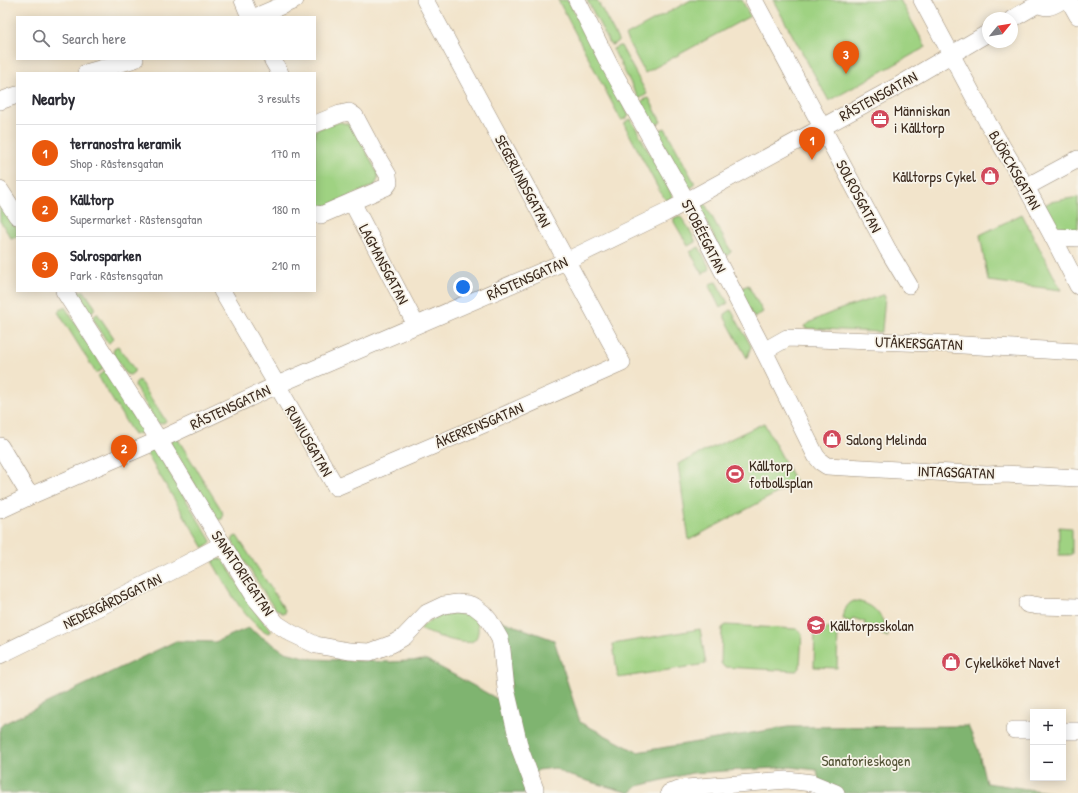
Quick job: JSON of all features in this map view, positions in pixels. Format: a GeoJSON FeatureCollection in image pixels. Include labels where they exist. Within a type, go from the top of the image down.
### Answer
{"type":"FeatureCollection","features":[{"type":"Feature","properties":{"kind":"street"},"geometry":{"type":"LineString","coordinates":[[242,0],[250,16]]}},
{"type":"Feature","properties":{"kind":"street"},"geometry":{"type":"LineString","coordinates":[[257,16],[295,0]]}},
{"type":"Feature","properties":{"kind":"street","name":"SEGERLINDSGATAN"},"geometry":{"type":"LineString","coordinates":[[425,0],[622,362]]}},
{"type":"Feature","properties":{"kind":"street","name":"STOBÉEGATAN"},"geometry":{"type":"LineString","coordinates":[[577,0],[610,66],[686,202],[764,351],[816,456],[825,465],[834,466]]}},
{"type":"Feature","properties":{"kind":"street","name":"SOLROSGATAN"},"geometry":{"type":"LineString","coordinates":[[754,0],[888,250],[909,285]]}},
{"type":"Feature","properties":{"kind":"street","name":"BJÖRCKSGATAN"},"geometry":{"type":"LineString","coordinates":[[922,0],[988,123],[1026,187],[1078,286]]}},
{"type":"Feature","properties":{"kind":"street"},"geometry":{"type":"LineString","coordinates":[[1018,16],[1038,4],[1044,7],[1051,6],[1062,0]]}},
{"type":"Feature","properties":{"kind":"street"},"geometry":{"type":"LineString","coordinates":[[1069,0],[1078,16]]}},
{"type":"Feature","properties":{"kind":"street"},"geometry":{"type":"LineString","coordinates":[[951,54],[982,36]]}},
{"type":"Feature","properties":{"kind":"street","name":"RÅSTENSGATAN"},"geometry":{"type":"LineString","coordinates":[[0,510],[159,440],[278,385],[566,261],[686,202],[896,87],[951,54]]}},
{"type":"Feature","properties":{"kind":"street"},"geometry":{"type":"LineString","coordinates":[[90,72],[132,60]]}},
{"type":"Feature","properties":{"kind":"street"},"geometry":{"type":"LineString","coordinates":[[273,60],[279,72]]}},
{"type":"Feature","properties":{"kind":"street"},"geometry":{"type":"LineString","coordinates":[[0,101],[16,95]]}},
{"type":"Feature","properties":{"kind":"street"},"geometry":{"type":"LineString","coordinates":[[316,124],[349,112],[355,116],[388,175],[389,183],[386,187],[352,202],[321,215],[316,214]]}},
{"type":"Feature","properties":{"kind":"street"},"geometry":{"type":"LineString","coordinates":[[1026,187],[1078,159]]}},
{"type":"Feature","properties":{"kind":"street"},"geometry":{"type":"LineString","coordinates":[[0,190],[16,214]]}},
{"type":"Feature","properties":{"kind":"street","name":"LAGMANSGATAN"},"geometry":{"type":"LineString","coordinates":[[352,202],[416,325]]}},
{"type":"Feature","properties":{"kind":"street"},"geometry":{"type":"LineString","coordinates":[[1053,237],[1078,238]]}},
{"type":"Feature","properties":{"kind":"street","name":"SANATORIEGATAN"},"geometry":{"type":"LineString","coordinates":[[65,292],[159,440],[256,599],[277,624],[291,633],[316,645],[349,651],[370,652],[392,644],[404,637],[427,613],[444,605],[457,603],[468,604],[474,606],[483,613],[500,639],[506,689],[520,749],[536,789]]}},
{"type":"Feature","properties":{"kind":"street","name":"RUNIUSGATAN"},"geometry":{"type":"LineString","coordinates":[[223,292],[336,487]]}},
{"type":"Feature","properties":{"kind":"street","name":"UTÅKERSGATAN"},"geometry":{"type":"LineString","coordinates":[[764,351],[787,338],[944,344],[1078,352]]}},
{"type":"Feature","properties":{"kind":"street","name":"ÅKERRENSGATAN"},"geometry":{"type":"LineString","coordinates":[[336,487],[489,422],[622,362]]}},
{"type":"Feature","properties":{"kind":"street"},"geometry":{"type":"LineString","coordinates":[[0,446],[30,496]]}},
{"type":"Feature","properties":{"kind":"street","name":"INTAGSGATAN"},"geometry":{"type":"LineString","coordinates":[[834,466],[986,475],[1004,474],[1078,478]]}},
{"type":"Feature","properties":{"kind":"street","name":"NEDERGÅRDSGATAN"},"geometry":{"type":"LineString","coordinates":[[0,655],[126,595],[223,544]]}},
{"type":"Feature","properties":{"kind":"street"},"geometry":{"type":"LineString","coordinates":[[1034,610],[1078,607]]}},
{"type":"Feature","properties":{"kind":"street"},"geometry":{"type":"LineString","coordinates":[[1014,730],[1030,730]]}},
{"type":"Feature","properties":{"kind":"street"},"geometry":{"type":"LineString","coordinates":[[1066,731],[1078,731]]}},
{"type":"Feature","properties":{"kind":"street"},"geometry":{"type":"LineString","coordinates":[[669,793],[686,788],[787,780],[812,783],[836,793]]}},
{"type":"Feature","properties":{"kind":"green space"},"geometry":{"type":"Polygon","coordinates":[[[558,0],[568,0],[629,116],[625,119],[621,120],[558,0]]]}},
{"type":"Feature","properties":{"kind":"green space"},"geometry":{"type":"Polygon","coordinates":[[[587,0],[597,0],[618,42],[612,45],[610,44],[587,0]]]}},
{"type":"Feature","properties":{"kind":"green space"},"geometry":{"type":"Polygon","coordinates":[[[691,0],[742,0],[750,16],[645,73],[625,36],[691,0]]]}},
{"type":"Feature","properties":{"kind":"green space"},"geometry":{"type":"Polygon","coordinates":[[[773,0],[900,0],[926,47],[829,101],[773,0]]]}},
{"type":"Feature","properties":{"kind":"green space"},"geometry":{"type":"Polygon","coordinates":[[[621,46],[647,94],[639,99],[613,49],[621,46]]]}},
{"type":"Feature","properties":{"kind":"green space"},"geometry":{"type":"Polygon","coordinates":[[[649,98],[661,122],[654,126],[641,102],[649,98]]]}},
{"type":"Feature","properties":{"kind":"green space"},"geometry":{"type":"Polygon","coordinates":[[[631,119],[671,193],[672,197],[668,201],[659,190],[625,126],[625,122],[631,119]]]}},
{"type":"Feature","properties":{"kind":"green space"},"geometry":{"type":"Polygon","coordinates":[[[340,122],[348,124],[354,128],[378,174],[378,179],[375,185],[324,208],[316,207],[316,130],[340,122]]]}},
{"type":"Feature","properties":{"kind":"green space"},"geometry":{"type":"Polygon","coordinates":[[[665,128],[694,182],[688,190],[658,134],[660,130],[665,128]]]}},
{"type":"Feature","properties":{"kind":"green space"},"geometry":{"type":"Polygon","coordinates":[[[1078,197],[1078,229],[1055,228],[1043,206],[1050,202],[1078,197]]]}},
{"type":"Feature","properties":{"kind":"green space"},"geometry":{"type":"Polygon","coordinates":[[[0,202],[16,227],[16,237],[11,238],[0,221],[0,202]]]}},
{"type":"Feature","properties":{"kind":"green space"},"geometry":{"type":"Polygon","coordinates":[[[702,204],[705,204],[731,251],[728,255],[723,255],[699,207],[702,204]]]}},
{"type":"Feature","properties":{"kind":"green space"},"geometry":{"type":"Polygon","coordinates":[[[1022,214],[1061,290],[988,281],[980,235],[1022,214]]]}},
{"type":"Feature","properties":{"kind":"green space"},"geometry":{"type":"Polygon","coordinates":[[[680,216],[695,240],[695,242],[688,246],[674,222],[674,218],[680,216]]]}},
{"type":"Feature","properties":{"kind":"green space"},"geometry":{"type":"Polygon","coordinates":[[[699,247],[710,269],[703,274],[690,252],[699,247]]]}},
{"type":"Feature","properties":{"kind":"green space"},"geometry":{"type":"Polygon","coordinates":[[[716,282],[728,303],[720,308],[709,286],[716,282]]]}},
{"type":"Feature","properties":{"kind":"green space"},"geometry":{"type":"Polygon","coordinates":[[[748,285],[763,312],[754,318],[739,290],[748,285]]]}},
{"type":"Feature","properties":{"kind":"green space"},"geometry":{"type":"Polygon","coordinates":[[[77,292],[85,292],[95,307],[93,311],[90,312],[77,292]]]}},
{"type":"Feature","properties":{"kind":"green space"},"geometry":{"type":"Polygon","coordinates":[[[882,295],[885,297],[881,332],[805,328],[804,326],[832,312],[882,295]]]}},
{"type":"Feature","properties":{"kind":"green space"},"geometry":{"type":"Polygon","coordinates":[[[65,307],[103,367],[103,369],[96,373],[58,312],[65,307]]]}},
{"type":"Feature","properties":{"kind":"green space"},"geometry":{"type":"Polygon","coordinates":[[[731,310],[751,346],[747,358],[725,318],[725,314],[731,310]]]}},
{"type":"Feature","properties":{"kind":"green space"},"geometry":{"type":"Polygon","coordinates":[[[97,313],[114,338],[109,343],[93,318],[97,313]]]}},
{"type":"Feature","properties":{"kind":"green space"},"geometry":{"type":"Polygon","coordinates":[[[118,346],[134,369],[134,372],[130,375],[126,374],[113,353],[114,348],[118,346]]]}},
{"type":"Feature","properties":{"kind":"green space"},"geometry":{"type":"Polygon","coordinates":[[[105,371],[142,430],[141,433],[134,435],[98,376],[105,371]]]}},
{"type":"Feature","properties":{"kind":"green space"},"geometry":{"type":"Polygon","coordinates":[[[139,380],[166,421],[163,423],[159,424],[154,418],[135,386],[136,382],[139,380]]]}},
{"type":"Feature","properties":{"kind":"green space","name":"Kålltorp fotbollsplan"},"geometry":{"type":"Polygon","coordinates":[[[764,423],[796,483],[689,540],[678,464],[764,423]]]}},
{"type":"Feature","properties":{"kind":"green space"},"geometry":{"type":"Polygon","coordinates":[[[170,434],[176,436],[222,511],[222,519],[217,520],[171,445],[170,434]]]}},
{"type":"Feature","properties":{"kind":"green space"},"geometry":{"type":"Polygon","coordinates":[[[153,448],[211,541],[210,544],[204,548],[145,451],[153,448]]]}},
{"type":"Feature","properties":{"kind":"green space"},"geometry":{"type":"Polygon","coordinates":[[[1059,527],[1071,528],[1072,530],[1072,554],[1059,555],[1059,527]]]}},
{"type":"Feature","properties":{"kind":"green space"},"geometry":{"type":"Polygon","coordinates":[[[237,536],[285,610],[284,614],[276,609],[270,602],[232,541],[234,537],[237,536]]]}},
{"type":"Feature","properties":{"kind":"green space"},"geometry":{"type":"Polygon","coordinates":[[[215,559],[221,559],[226,564],[249,602],[265,624],[271,629],[271,632],[268,633],[259,627],[236,602],[213,563],[215,559]]]}},
{"type":"Feature","properties":{"kind":"green space"},"geometry":{"type":"Polygon","coordinates":[[[854,601],[868,605],[877,612],[884,623],[888,637],[864,627],[865,622],[853,618],[851,622],[843,619],[846,608],[854,601]]]}},
{"type":"Feature","properties":{"kind":"green space"},"geometry":{"type":"Polygon","coordinates":[[[456,613],[473,618],[477,623],[478,634],[473,641],[467,643],[453,641],[430,634],[420,629],[436,617],[456,613]]]}},
{"type":"Feature","properties":{"kind":"green space","name":"Sanatorieskogen"},"geometry":{"type":"Polygon","coordinates":[[[499,620],[554,640],[580,722],[637,752],[788,727],[968,726],[978,749],[986,783],[1055,793],[821,793],[817,770],[791,767],[692,773],[638,786],[630,793],[567,775],[555,768],[538,770],[525,782],[525,793],[0,793],[0,727],[3,724],[176,641],[215,642],[248,628],[285,652],[313,659],[390,662],[427,660],[501,701],[511,686],[499,620]]]}},
{"type":"Feature","properties":{"kind":"green space"},"geometry":{"type":"Polygon","coordinates":[[[726,625],[797,629],[802,633],[800,668],[796,671],[724,667],[721,663],[722,628],[726,625]]]}},
{"type":"Feature","properties":{"kind":"green space"},"geometry":{"type":"Polygon","coordinates":[[[815,628],[838,629],[837,668],[814,667],[815,628]]]}},
{"type":"Feature","properties":{"kind":"green space"},"geometry":{"type":"Polygon","coordinates":[[[700,629],[706,664],[618,678],[613,644],[700,629]]]}},
{"type":"Feature","properties":{"kind":"place","name":"Solrosparken"},"geometry":{"type":"Point","coordinates":[846,74]}},
{"type":"Feature","properties":{"kind":"place","name":"Människan i Kålltorp"},"geometry":{"type":"Point","coordinates":[880,119]}},
{"type":"Feature","properties":{"kind":"place","name":"terranostra keramik"},"geometry":{"type":"Point","coordinates":[812,160]}},
{"type":"Feature","properties":{"kind":"place","name":"Kålltorps Cykel"},"geometry":{"type":"Point","coordinates":[990,176]}},
{"type":"Feature","properties":{"kind":"place","name":"Salong Melinda"},"geometry":{"type":"Point","coordinates":[832,439]}},
{"type":"Feature","properties":{"kind":"place","name":"Kålltorp"},"geometry":{"type":"Point","coordinates":[124,468]}},
{"type":"Feature","properties":{"kind":"place","name":"Kålltorp fotbollsplan"},"geometry":{"type":"Point","coordinates":[735,474]}},
{"type":"Feature","properties":{"kind":"place","name":"Kålltorpsskolan"},"geometry":{"type":"Point","coordinates":[816,625]}},
{"type":"Feature","properties":{"kind":"place","name":"Cykelköket Navet"},"geometry":{"type":"Point","coordinates":[951,662]}}]}
